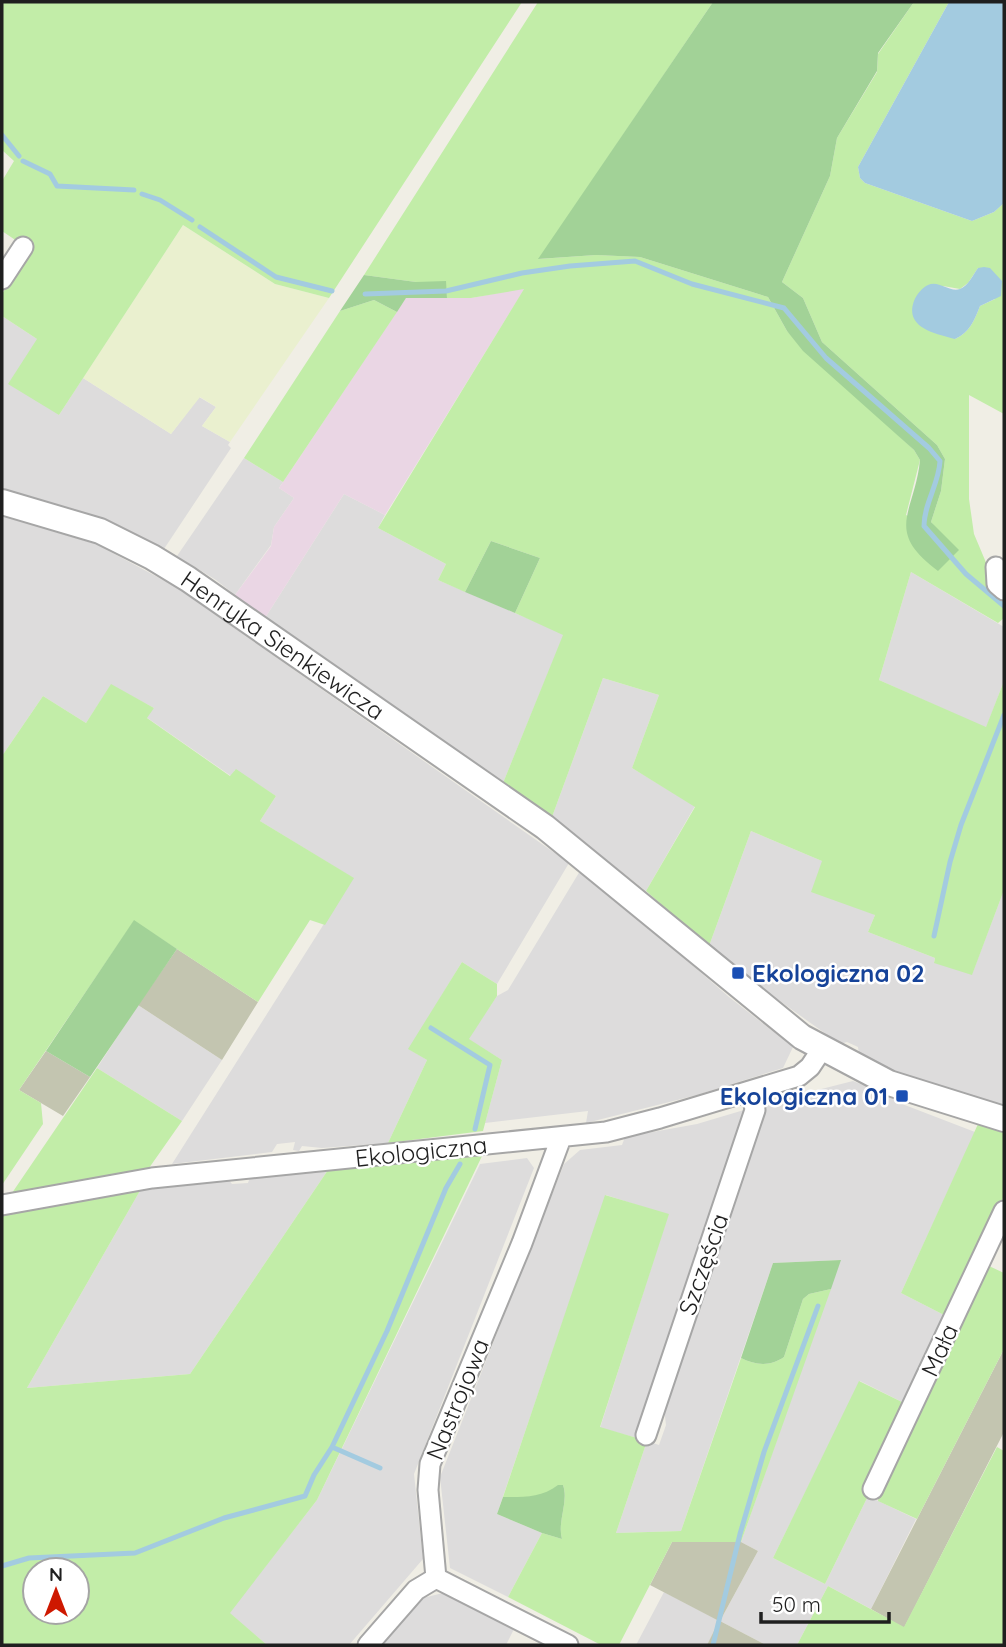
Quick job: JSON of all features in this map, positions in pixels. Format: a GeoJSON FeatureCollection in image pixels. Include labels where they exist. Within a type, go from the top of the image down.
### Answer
{"type":"FeatureCollection","features":[{"type":"Feature","properties":{"kind":"street"},"geometry":{"type":"LineString","coordinates":[[2,279],[23,247]]}},
{"type":"Feature","properties":{"kind":"street","name":"Henryka Sienkiewicza"},"geometry":{"type":"LineString","coordinates":[[2,502],[100,531],[152,556],[226,605],[545,827],[802,1037],[888,1083],[1004,1119]]}},
{"type":"Feature","properties":{"kind":"street"},"geometry":{"type":"LineString","coordinates":[[996,566],[997,584],[1004,590]]}},
{"type":"Feature","properties":{"kind":"street","name":"Ekologiczna"},"geometry":{"type":"LineString","coordinates":[[2,1205],[152,1178],[606,1132],[752,1092],[799,1076],[810,1067],[822,1049]]}},
{"type":"Feature","properties":{"kind":"street","name":"Szczęścia"},"geometry":{"type":"LineString","coordinates":[[646,1435],[755,1110],[752,1092]]}},
{"type":"Feature","properties":{"kind":"street","name":"Nastrojowa"},"geometry":{"type":"LineString","coordinates":[[436,1578],[428,1490],[430,1464],[522,1243],[561,1138]]}},
{"type":"Feature","properties":{"kind":"street","name":"Mała"},"geometry":{"type":"LineString","coordinates":[[873,1489],[1004,1211]]}},
{"type":"Feature","properties":{"kind":"street"},"geometry":{"type":"LineString","coordinates":[[368,1645],[416,1590],[436,1578],[568,1645]]}},
{"type":"Feature","properties":{"kind":"shaded area"},"geometry":{"type":"Polygon","coordinates":[[[183,225],[275,284],[329,298],[230,442],[202,426],[216,407],[200,397],[171,434],[83,378],[183,225]]]}},
{"type":"Feature","properties":{"kind":"shaded area"},"geometry":{"type":"Polygon","coordinates":[[[525,288],[385,515],[344,494],[265,618],[235,595],[271,546],[274,527],[294,498],[279,488],[406,298],[471,298],[525,288]]]}},
{"type":"Feature","properties":{"kind":"shaded area"},"geometry":{"type":"Polygon","coordinates":[[[2,316],[37,339],[59,415],[83,378],[171,434],[199,397],[216,407],[202,426],[230,442],[228,445],[231,448],[164,549],[114,523],[2,489],[2,316]]]}},
{"type":"Feature","properties":{"kind":"shaded area"},"geometry":{"type":"Polygon","coordinates":[[[244,458],[283,482],[279,488],[294,498],[274,527],[271,545],[235,595],[177,556],[244,458]]]}},
{"type":"Feature","properties":{"kind":"shaded area"},"geometry":{"type":"Polygon","coordinates":[[[344,494],[385,515],[378,528],[446,564],[438,580],[564,634],[503,783],[265,618],[344,494]]]}},
{"type":"Feature","properties":{"kind":"shaded area"},"geometry":{"type":"Polygon","coordinates":[[[2,516],[96,544],[176,587],[569,863],[497,984],[462,962],[409,1049],[427,1060],[388,1143],[322,1148],[302,1146],[299,1151],[293,1150],[295,1142],[277,1144],[272,1152],[172,1164],[353,878],[260,821],[276,796],[235,770],[231,776],[146,717],[154,708],[111,685],[86,723],[43,696],[2,756],[2,516]]]}},
{"type":"Feature","properties":{"kind":"shaded area"},"geometry":{"type":"Polygon","coordinates":[[[911,572],[1004,627],[1004,681],[986,728],[879,680],[911,572]]]}},
{"type":"Feature","properties":{"kind":"shaded area"},"geometry":{"type":"Polygon","coordinates":[[[603,678],[659,695],[632,768],[695,806],[646,891],[552,817],[603,678]]]}},
{"type":"Feature","properties":{"kind":"shaded area"},"geometry":{"type":"Polygon","coordinates":[[[751,831],[822,861],[875,915],[868,932],[935,958],[934,962],[972,974],[1004,890],[1004,1105],[900,1075],[859,1054],[858,1047],[847,1042],[840,1044],[756,984],[709,946],[751,831]]]}},
{"type":"Feature","properties":{"kind":"shaded area"},"geometry":{"type":"Polygon","coordinates":[[[580,871],[729,997],[793,1047],[783,1068],[697,1095],[586,1123],[588,1111],[485,1123],[502,1060],[468,1039],[497,996],[508,990],[580,871]]]}},
{"type":"Feature","properties":{"kind":"shaded area"},"geometry":{"type":"Polygon","coordinates":[[[177,949],[258,1002],[222,1060],[138,1005],[177,949]]]}},
{"type":"Feature","properties":{"kind":"shaded area"},"geometry":{"type":"Polygon","coordinates":[[[138,1005],[222,1060],[182,1121],[97,1068],[138,1005]]]}},
{"type":"Feature","properties":{"kind":"shaded area"},"geometry":{"type":"Polygon","coordinates":[[[46,1051],[90,1077],[63,1116],[19,1090],[46,1051]]]}},
{"type":"Feature","properties":{"kind":"shaded area"},"geometry":{"type":"Polygon","coordinates":[[[853,1081],[898,1099],[897,1102],[975,1132],[901,1293],[946,1316],[904,1403],[860,1381],[773,1558],[825,1584],[868,1496],[916,1519],[871,1609],[828,1586],[797,1645],[766,1645],[720,1621],[758,1551],[741,1542],[840,1260],[773,1263],[681,1531],[616,1533],[647,1441],[659,1445],[666,1425],[664,1408],[766,1103],[853,1081]]]}},
{"type":"Feature","properties":{"kind":"shaded area"},"geometry":{"type":"Polygon","coordinates":[[[744,1110],[748,1114],[637,1438],[600,1428],[668,1215],[606,1195],[497,1514],[542,1533],[508,1597],[450,1568],[440,1477],[564,1164],[580,1150],[622,1145],[625,1137],[697,1124],[744,1110]]]}},
{"type":"Feature","properties":{"kind":"shaded area"},"geometry":{"type":"Polygon","coordinates":[[[527,1158],[534,1168],[414,1474],[423,1559],[349,1645],[267,1645],[229,1613],[317,1500],[480,1164],[527,1158]]]}},
{"type":"Feature","properties":{"kind":"shaded area"},"geometry":{"type":"Polygon","coordinates":[[[328,1170],[190,1374],[27,1388],[141,1189],[228,1179],[232,1184],[248,1183],[250,1177],[328,1170]]]}},
{"type":"Feature","properties":{"kind":"shaded area"},"geometry":{"type":"Polygon","coordinates":[[[1004,1349],[1004,1432],[904,1628],[871,1609],[1004,1349]]]}},
{"type":"Feature","properties":{"kind":"shaded area"},"geometry":{"type":"Polygon","coordinates":[[[672,1542],[741,1542],[758,1551],[720,1621],[766,1645],[707,1645],[719,1621],[650,1585],[672,1542]]]}},
{"type":"Feature","properties":{"kind":"shaded area"},"geometry":{"type":"Polygon","coordinates":[[[664,1592],[720,1621],[707,1645],[636,1645],[664,1592]]]}},
{"type":"Feature","properties":{"kind":"shaded area"},"geometry":{"type":"Polygon","coordinates":[[[443,1593],[514,1629],[506,1645],[382,1645],[423,1598],[443,1593]]]}},
{"type":"Feature","properties":{"kind":"green space"},"geometry":{"type":"Polygon","coordinates":[[[2,2],[522,2],[329,298],[275,284],[183,225],[59,415],[8,384],[37,339],[2,316],[2,294],[30,250],[2,231],[2,181],[14,161],[2,150],[2,2]]]}},
{"type":"Feature","properties":{"kind":"green space"},"geometry":{"type":"Polygon","coordinates":[[[538,2],[713,2],[539,259],[596,255],[640,257],[768,297],[787,331],[914,450],[920,460],[906,515],[939,532],[931,522],[941,491],[945,459],[937,445],[822,342],[803,298],[782,282],[830,176],[837,138],[877,72],[878,54],[914,2],[949,2],[858,167],[860,178],[865,183],[972,221],[994,212],[1004,203],[1004,414],[969,395],[969,499],[974,534],[990,572],[1004,595],[1004,618],[998,623],[911,572],[879,680],[986,727],[1004,681],[1004,890],[972,975],[934,963],[935,958],[868,932],[875,915],[811,892],[822,861],[751,831],[709,946],[646,891],[695,807],[632,768],[659,695],[603,678],[552,817],[503,783],[563,635],[515,613],[540,558],[491,541],[465,592],[438,580],[446,564],[378,528],[524,289],[471,298],[447,298],[445,282],[416,282],[364,275],[538,2]],[[978,268],[968,283],[960,289],[943,286],[955,339],[968,329],[980,306],[995,299],[978,268]]]}},
{"type":"Feature","properties":{"kind":"green space"},"geometry":{"type":"Polygon","coordinates":[[[713,2],[914,2],[878,53],[877,71],[837,138],[830,176],[782,282],[803,298],[822,342],[937,445],[945,459],[941,491],[931,522],[959,550],[938,571],[921,557],[911,544],[907,532],[906,520],[920,460],[914,450],[803,351],[787,331],[768,297],[640,257],[596,255],[538,259],[713,2]]]}},
{"type":"Feature","properties":{"kind":"green space"},"geometry":{"type":"Polygon","coordinates":[[[364,275],[416,282],[446,281],[447,298],[406,298],[397,312],[374,300],[340,311],[364,275]]]}},
{"type":"Feature","properties":{"kind":"green space"},"geometry":{"type":"Polygon","coordinates":[[[374,300],[397,312],[283,482],[244,458],[340,311],[374,300]]]}},
{"type":"Feature","properties":{"kind":"green space"},"geometry":{"type":"Polygon","coordinates":[[[491,541],[540,558],[515,613],[465,592],[491,541]]]}},
{"type":"Feature","properties":{"kind":"green space"},"geometry":{"type":"Polygon","coordinates":[[[111,684],[154,708],[147,718],[230,776],[236,769],[276,796],[260,821],[354,878],[325,925],[310,920],[258,1002],[134,921],[19,1090],[41,1103],[43,1124],[2,1185],[2,756],[43,696],[86,723],[111,684]]]}},
{"type":"Feature","properties":{"kind":"green space"},"geometry":{"type":"Polygon","coordinates":[[[134,920],[177,949],[90,1077],[46,1051],[134,920]]]}},
{"type":"Feature","properties":{"kind":"green space"},"geometry":{"type":"Polygon","coordinates":[[[462,962],[497,984],[497,996],[469,1039],[502,1060],[483,1131],[388,1143],[427,1060],[408,1049],[462,962]]]}},
{"type":"Feature","properties":{"kind":"green space"},"geometry":{"type":"Polygon","coordinates":[[[97,1068],[182,1121],[149,1168],[12,1193],[97,1068]]]}},
{"type":"Feature","properties":{"kind":"green space"},"geometry":{"type":"Polygon","coordinates":[[[978,1124],[1004,1131],[1004,1196],[946,1316],[901,1293],[978,1124]]]}},
{"type":"Feature","properties":{"kind":"green space"},"geometry":{"type":"Polygon","coordinates":[[[482,1156],[317,1500],[230,1613],[267,1645],[2,1645],[2,1215],[141,1189],[27,1388],[190,1374],[328,1170],[482,1156]]]}},
{"type":"Feature","properties":{"kind":"green space"},"geometry":{"type":"Polygon","coordinates":[[[605,1195],[669,1214],[600,1427],[647,1441],[616,1533],[681,1531],[741,1358],[762,1364],[784,1357],[803,1299],[809,1294],[831,1289],[741,1542],[672,1542],[619,1645],[601,1645],[508,1597],[542,1533],[562,1539],[564,1491],[561,1485],[537,1496],[503,1497],[605,1195]]]}},
{"type":"Feature","properties":{"kind":"green space"},"geometry":{"type":"Polygon","coordinates":[[[841,1260],[831,1289],[809,1294],[803,1299],[784,1357],[762,1364],[741,1358],[773,1263],[841,1260]]]}},
{"type":"Feature","properties":{"kind":"green space"},"geometry":{"type":"Polygon","coordinates":[[[989,1266],[1004,1273],[1004,1349],[917,1519],[878,1501],[879,1491],[989,1266]]]}},
{"type":"Feature","properties":{"kind":"green space"},"geometry":{"type":"Polygon","coordinates":[[[859,1381],[904,1403],[868,1496],[825,1584],[773,1558],[859,1381]]]}},
{"type":"Feature","properties":{"kind":"green space"},"geometry":{"type":"Polygon","coordinates":[[[997,1447],[1004,1451],[1004,1645],[797,1645],[828,1586],[904,1627],[997,1447]]]}},
{"type":"Feature","properties":{"kind":"green space"},"geometry":{"type":"Polygon","coordinates":[[[563,1485],[564,1491],[562,1539],[497,1514],[503,1497],[538,1495],[563,1485]]]}},
{"type":"Feature","properties":{"kind":"water"},"geometry":{"type":"Polygon","coordinates":[[[949,2],[1004,2],[1004,203],[994,212],[972,221],[865,183],[860,178],[858,167],[949,2]]]}},
{"type":"Feature","properties":{"kind":"water"},"geometry":{"type":"Polygon","coordinates":[[[978,268],[990,268],[1002,281],[1001,296],[980,306],[964,333],[955,339],[931,332],[918,324],[912,310],[915,299],[924,288],[932,284],[956,290],[963,288],[978,268]]]}},
{"type":"Feature","properties":{"kind":"waterway"},"geometry":{"type":"LineString","coordinates":[[2,135],[19,156]]}},
{"type":"Feature","properties":{"kind":"waterway"},"geometry":{"type":"LineString","coordinates":[[23,161],[50,174],[57,186],[134,190]]}},
{"type":"Feature","properties":{"kind":"waterway"},"geometry":{"type":"LineString","coordinates":[[142,194],[160,200],[192,220]]}},
{"type":"Feature","properties":{"kind":"waterway"},"geometry":{"type":"LineString","coordinates":[[200,227],[276,277],[332,291]]}},
{"type":"Feature","properties":{"kind":"waterway"},"geometry":{"type":"LineString","coordinates":[[365,294],[446,291],[522,273],[635,261],[692,284],[784,308],[826,358],[929,448],[940,461],[926,509],[924,526],[966,574],[1004,606]]}},
{"type":"Feature","properties":{"kind":"waterway"},"geometry":{"type":"LineString","coordinates":[[934,936],[961,825],[1004,715]]}},
{"type":"Feature","properties":{"kind":"waterway"},"geometry":{"type":"LineString","coordinates":[[431,1028],[490,1065],[475,1129]]}},
{"type":"Feature","properties":{"kind":"waterway"},"geometry":{"type":"LineString","coordinates":[[2,1566],[29,1558],[135,1553],[224,1518],[305,1496],[314,1475],[332,1447],[387,1331],[446,1188],[460,1164]]}},
{"type":"Feature","properties":{"kind":"waterway"},"geometry":{"type":"LineString","coordinates":[[713,1645],[740,1534],[764,1452],[818,1306]]}},
{"type":"Feature","properties":{"kind":"waterway"},"geometry":{"type":"LineString","coordinates":[[332,1447],[380,1468]]}},
{"type":"Feature","properties":{"kind":"place","name":"Ekologiczna 02"},"geometry":{"type":"Point","coordinates":[738,973]}},
{"type":"Feature","properties":{"kind":"place","name":"Ekologiczna 01"},"geometry":{"type":"Point","coordinates":[902,1096]}}]}
